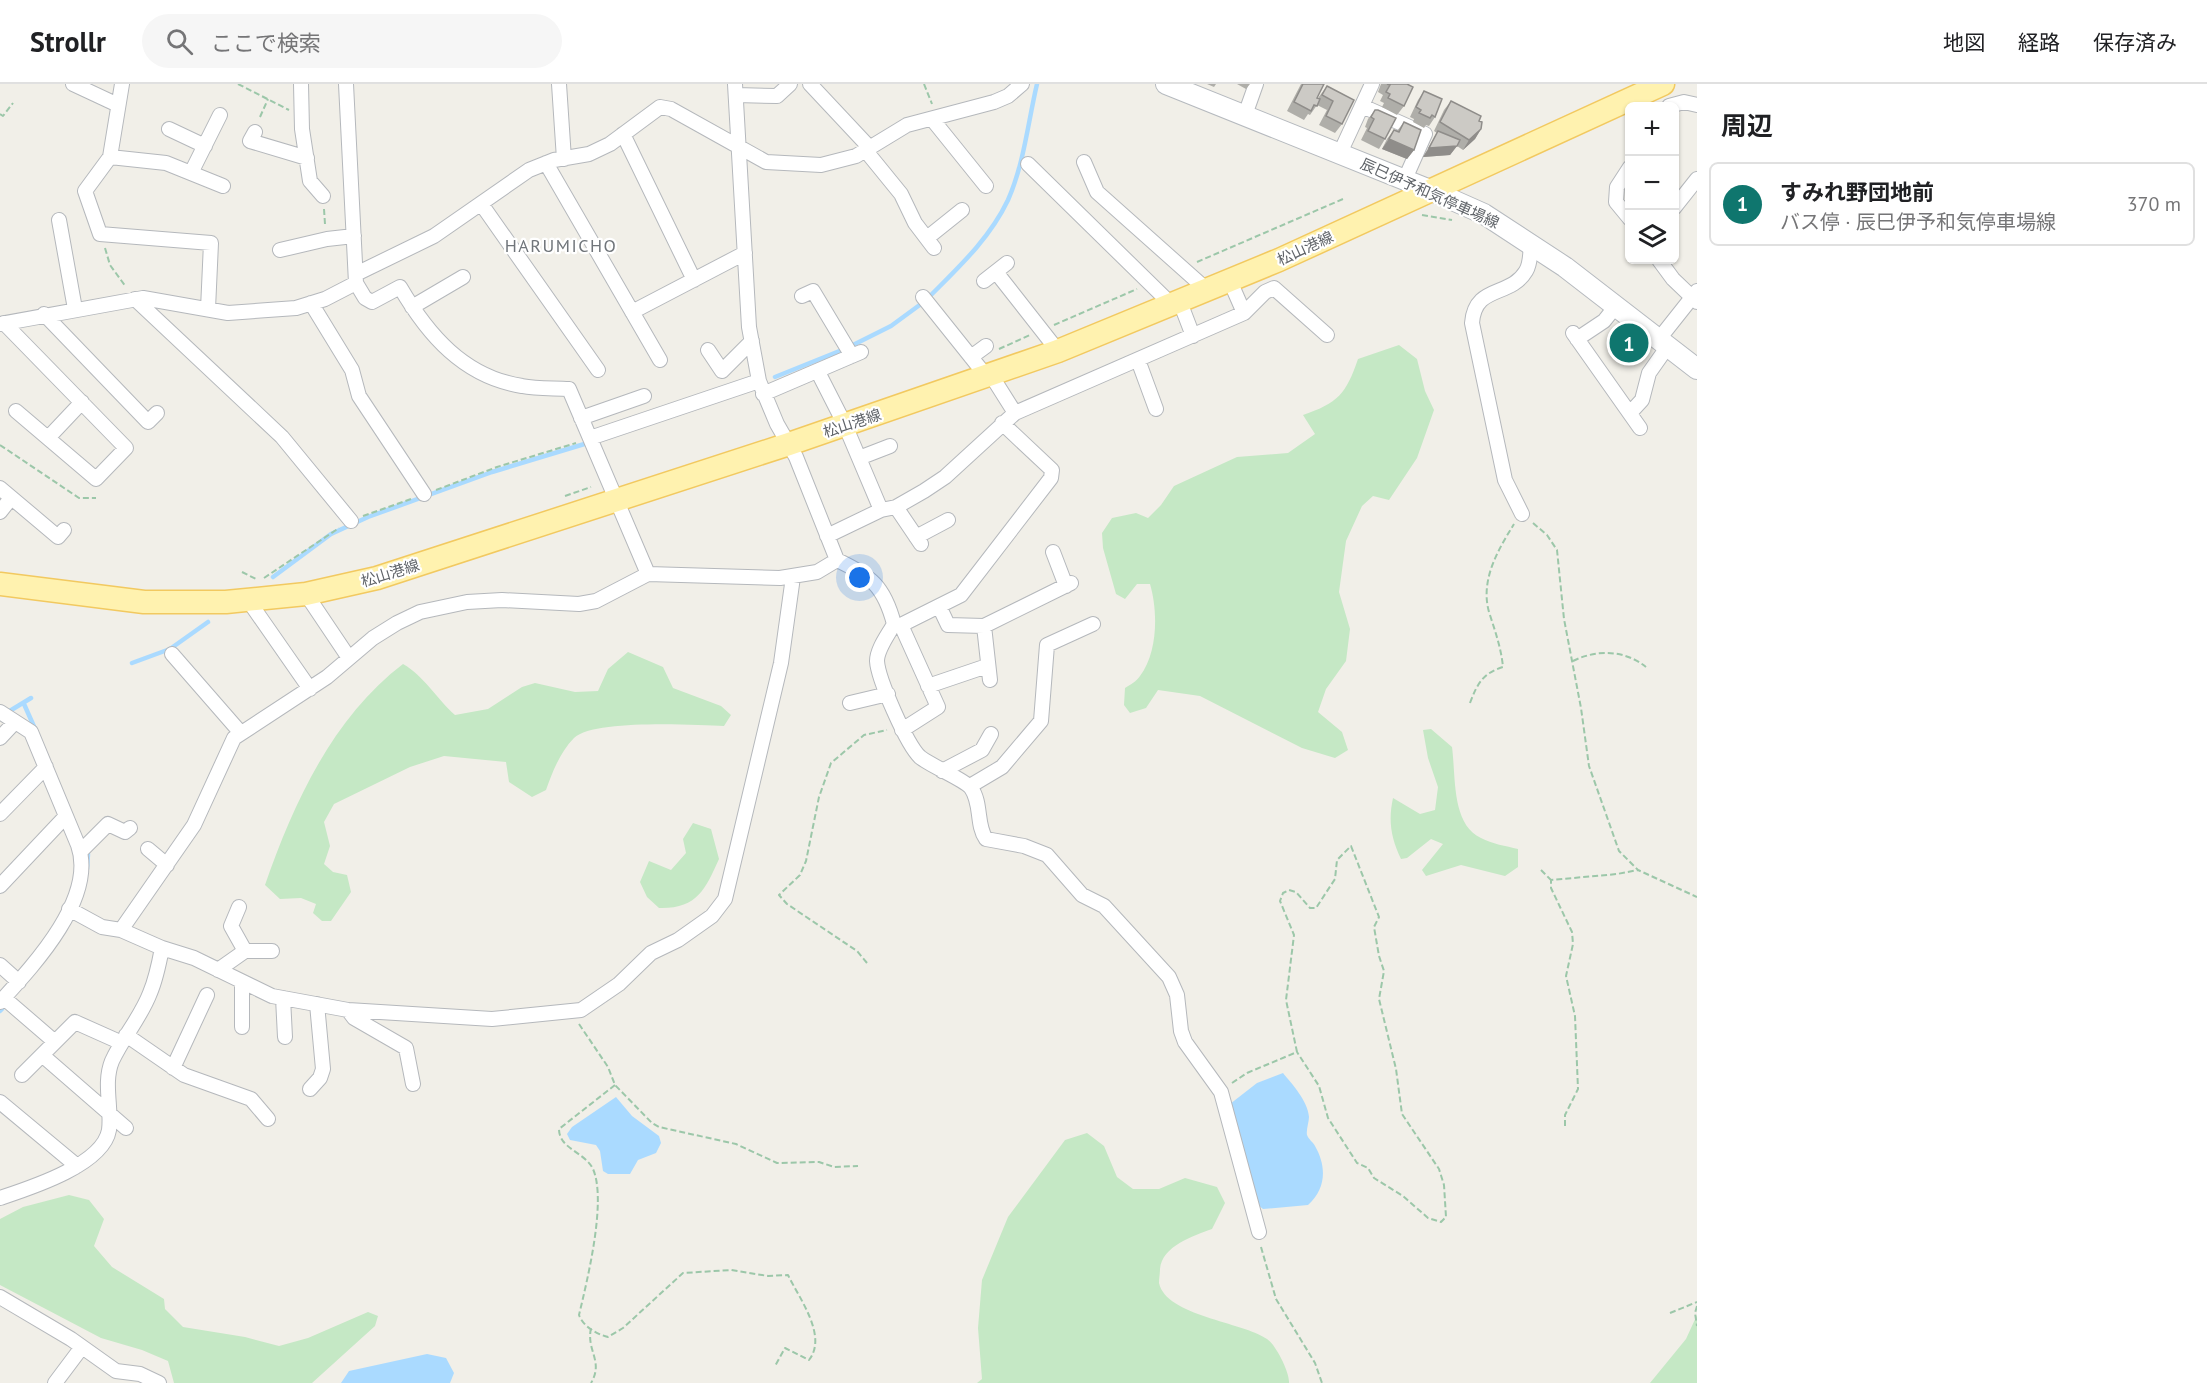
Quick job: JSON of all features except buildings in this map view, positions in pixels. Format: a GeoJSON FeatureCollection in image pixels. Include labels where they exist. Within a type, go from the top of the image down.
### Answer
{"type":"FeatureCollection","features":[{"type":"Feature","properties":{"kind":"main road","name":"辰巳伊予和気停車場線"},"geometry":{"type":"LineString","coordinates":[[1166,84],[1405,179],[1484,214],[1531,243],[1697,369]]}},
{"type":"Feature","properties":{"kind":"main road","name":"松山港線"},"geometry":{"type":"LineString","coordinates":[[0,584],[144,602],[248,600],[306,594],[377,578],[789,444],[1058,351],[1176,304],[1663,84]]}},
{"type":"Feature","properties":{"kind":"street"},"geometry":{"type":"LineString","coordinates":[[73,84],[118,105]]}},
{"type":"Feature","properties":{"kind":"street"},"geometry":{"type":"LineString","coordinates":[[122,84],[110,157],[85,191],[100,234],[211,243],[208,309]]}},
{"type":"Feature","properties":{"kind":"street"},"geometry":{"type":"LineString","coordinates":[[301,84],[302,116],[310,181],[323,196]]}},
{"type":"Feature","properties":{"kind":"street"},"geometry":{"type":"LineString","coordinates":[[346,84],[356,279],[364,298],[372,302],[400,287],[420,321],[460,362],[497,380],[522,386],[569,389],[648,574]]}},
{"type":"Feature","properties":{"kind":"street"},"geometry":{"type":"LineString","coordinates":[[560,84],[564,159]]}},
{"type":"Feature","properties":{"kind":"street"},"geometry":{"type":"LineString","coordinates":[[790,84],[777,96],[736,89],[752,340],[761,387],[789,444],[837,560],[874,580],[889,605],[938,707],[902,730]]}},
{"type":"Feature","properties":{"kind":"street"},"geometry":{"type":"LineString","coordinates":[[810,84],[868,149],[901,194],[915,223],[931,243],[963,210]]}},
{"type":"Feature","properties":{"kind":"street"},"geometry":{"type":"LineString","coordinates":[[2,323],[143,298],[228,313],[296,308],[311,303],[434,236],[482,205],[529,170],[546,163],[589,154],[623,134],[660,107],[671,109],[739,148],[776,165],[821,165],[840,162],[868,149],[907,125],[994,102],[1008,96],[1022,84]]}},
{"type":"Feature","properties":{"kind":"street"},"geometry":{"type":"LineString","coordinates":[[1245,116],[1256,84]]}},
{"type":"Feature","properties":{"kind":"street"},"geometry":{"type":"LineString","coordinates":[[1340,153],[1372,84]]}},
{"type":"Feature","properties":{"kind":"street"},"geometry":{"type":"LineString","coordinates":[[1679,103],[1697,105]]}},
{"type":"Feature","properties":{"kind":"street"},"geometry":{"type":"LineString","coordinates":[[1362,106],[1425,134],[1405,179]]}},
{"type":"Feature","properties":{"kind":"street"},"geometry":{"type":"LineString","coordinates":[[191,173],[220,115]]}},
{"type":"Feature","properties":{"kind":"street"},"geometry":{"type":"LineString","coordinates":[[935,118],[980,187]]}},
{"type":"Feature","properties":{"kind":"street"},"geometry":{"type":"LineString","coordinates":[[169,129],[205,146]]}},
{"type":"Feature","properties":{"kind":"street"},"geometry":{"type":"LineString","coordinates":[[255,132],[250,141],[307,158]]}},
{"type":"Feature","properties":{"kind":"street"},"geometry":{"type":"LineString","coordinates":[[623,134],[694,280]]}},
{"type":"Feature","properties":{"kind":"street"},"geometry":{"type":"LineString","coordinates":[[110,157],[166,164],[223,186]]}},
{"type":"Feature","properties":{"kind":"street"},"geometry":{"type":"LineString","coordinates":[[1084,162],[1096,192],[1207,290]]}},
{"type":"Feature","properties":{"kind":"street"},"geometry":{"type":"LineString","coordinates":[[546,163],[660,360]]}},
{"type":"Feature","properties":{"kind":"street"},"geometry":{"type":"LineString","coordinates":[[1028,164],[1176,304],[1193,336]]}},
{"type":"Feature","properties":{"kind":"street"},"geometry":{"type":"LineString","coordinates":[[1625,174],[1617,187],[1616,202],[1625,214]]}},
{"type":"Feature","properties":{"kind":"street"},"geometry":{"type":"LineString","coordinates":[[1679,202],[1697,179]]}},
{"type":"Feature","properties":{"kind":"street"},"geometry":{"type":"LineString","coordinates":[[482,205],[598,370]]}},
{"type":"Feature","properties":{"kind":"street"},"geometry":{"type":"LineString","coordinates":[[59,220],[75,309]]}},
{"type":"Feature","properties":{"kind":"street"},"geometry":{"type":"LineString","coordinates":[[280,250],[327,239],[354,236]]}},
{"type":"Feature","properties":{"kind":"street"},"geometry":{"type":"LineString","coordinates":[[1522,514],[1505,480],[1472,323],[1473,314],[1482,297],[1509,286],[1526,271],[1531,243]]}},
{"type":"Feature","properties":{"kind":"street"},"geometry":{"type":"LineString","coordinates":[[632,312],[745,253]]}},
{"type":"Feature","properties":{"kind":"street"},"geometry":{"type":"LineString","coordinates":[[1630,413],[1642,400],[1649,373],[1664,343],[1695,297],[1673,279],[1662,264]]}},
{"type":"Feature","properties":{"kind":"street"},"geometry":{"type":"LineString","coordinates":[[984,281],[1001,267],[1058,351]]}},
{"type":"Feature","properties":{"kind":"street"},"geometry":{"type":"LineString","coordinates":[[412,307],[463,277]]}},
{"type":"Feature","properties":{"kind":"street"},"geometry":{"type":"LineString","coordinates":[[1230,280],[1244,313]]}},
{"type":"Feature","properties":{"kind":"street"},"geometry":{"type":"LineString","coordinates":[[827,536],[881,510],[896,507],[945,477],[1002,423],[1016,413],[1244,313],[1265,292],[1274,288],[1327,335]]}},
{"type":"Feature","properties":{"kind":"street"},"geometry":{"type":"LineString","coordinates":[[590,438],[818,372],[856,354],[813,291],[802,296]]}},
{"type":"Feature","properties":{"kind":"street"},"geometry":{"type":"LineString","coordinates":[[923,297],[989,376],[1016,413]]}},
{"type":"Feature","properties":{"kind":"street"},"geometry":{"type":"LineString","coordinates":[[135,299],[282,437],[351,521]]}},
{"type":"Feature","properties":{"kind":"street"},"geometry":{"type":"LineString","coordinates":[[311,303],[352,370],[359,396],[424,494]]}},
{"type":"Feature","properties":{"kind":"street"},"geometry":{"type":"LineString","coordinates":[[1616,306],[1604,321],[1575,336],[1640,428]]}},
{"type":"Feature","properties":{"kind":"street"},"geometry":{"type":"LineString","coordinates":[[44,314],[148,422],[157,413]]}},
{"type":"Feature","properties":{"kind":"street"},"geometry":{"type":"LineString","coordinates":[[2,323],[126,448],[96,479],[16,411]]}},
{"type":"Feature","properties":{"kind":"street"},"geometry":{"type":"LineString","coordinates":[[708,350],[722,371],[752,340]]}},
{"type":"Feature","properties":{"kind":"street"},"geometry":{"type":"LineString","coordinates":[[971,357],[986,346]]}},
{"type":"Feature","properties":{"kind":"street"},"geometry":{"type":"LineString","coordinates":[[1138,360],[1156,409]]}},
{"type":"Feature","properties":{"kind":"street"},"geometry":{"type":"LineString","coordinates":[[818,372],[845,425],[881,510]]}},
{"type":"Feature","properties":{"kind":"street"},"geometry":{"type":"LineString","coordinates":[[581,418],[644,396]]}},
{"type":"Feature","properties":{"kind":"street"},"geometry":{"type":"LineString","coordinates":[[48,438],[81,402]]}},
{"type":"Feature","properties":{"kind":"street"},"geometry":{"type":"LineString","coordinates":[[1002,423],[1052,470],[1051,478],[961,595],[897,624],[877,660],[902,730],[918,756],[970,786],[980,808],[981,833],[986,839],[1024,846],[1047,855],[1082,895],[1104,906],[1168,977],[1178,995],[1180,1031],[1185,1042],[1221,1092],[1259,1232]]}},
{"type":"Feature","properties":{"kind":"street"},"geometry":{"type":"LineString","coordinates":[[859,458],[890,446]]}},
{"type":"Feature","properties":{"kind":"street"},"geometry":{"type":"LineString","coordinates":[[0,488],[58,537],[64,530]]}},
{"type":"Feature","properties":{"kind":"street"},"geometry":{"type":"LineString","coordinates":[[0,512],[11,498]]}},
{"type":"Feature","properties":{"kind":"street"},"geometry":{"type":"LineString","coordinates":[[896,507],[919,541],[948,520]]}},
{"type":"Feature","properties":{"kind":"street"},"geometry":{"type":"LineString","coordinates":[[939,606],[948,625],[984,626],[1068,584],[1053,552]]}},
{"type":"Feature","properties":{"kind":"street"},"geometry":{"type":"LineString","coordinates":[[121,930],[194,825],[227,751],[240,732],[310,689],[373,638],[420,612],[467,602],[502,600],[579,604],[596,600],[648,574],[793,577],[817,572],[837,560]]}},
{"type":"Feature","properties":{"kind":"street"},"geometry":{"type":"LineString","coordinates":[[69,909],[102,927],[121,930],[162,948],[194,958],[242,982],[283,998],[348,1010],[492,1019],[570,1012],[590,1005],[619,984],[651,953],[678,940],[712,916],[725,899],[782,663],[793,577]]}},
{"type":"Feature","properties":{"kind":"street"},"geometry":{"type":"LineString","coordinates":[[306,594],[349,658]]}},
{"type":"Feature","properties":{"kind":"street"},"geometry":{"type":"LineString","coordinates":[[248,600],[310,689]]}},
{"type":"Feature","properties":{"kind":"street"},"geometry":{"type":"LineString","coordinates":[[970,786],[1002,767],[1041,721],[1047,645],[1093,624]]}},
{"type":"Feature","properties":{"kind":"street"},"geometry":{"type":"LineString","coordinates":[[928,686],[988,673],[984,626]]}},
{"type":"Feature","properties":{"kind":"street"},"geometry":{"type":"LineString","coordinates":[[172,654],[240,732]]}},
{"type":"Feature","properties":{"kind":"street"},"geometry":{"type":"LineString","coordinates":[[850,703],[888,694]]}},
{"type":"Feature","properties":{"kind":"street"},"geometry":{"type":"LineString","coordinates":[[0,712],[31,732],[80,852],[82,872],[69,909],[49,945],[2,1000],[55,1042]]}},
{"type":"Feature","properties":{"kind":"street"},"geometry":{"type":"LineString","coordinates":[[0,738],[15,722]]}},
{"type":"Feature","properties":{"kind":"street"},"geometry":{"type":"LineString","coordinates":[[942,771],[982,750],[991,734]]}},
{"type":"Feature","properties":{"kind":"street"},"geometry":{"type":"LineString","coordinates":[[0,814],[46,767]]}},
{"type":"Feature","properties":{"kind":"street"},"geometry":{"type":"LineString","coordinates":[[0,886],[66,816]]}},
{"type":"Feature","properties":{"kind":"street"},"geometry":{"type":"LineString","coordinates":[[80,852],[108,824],[125,832],[130,828]]}},
{"type":"Feature","properties":{"kind":"street"},"geometry":{"type":"LineString","coordinates":[[148,849],[167,865]]}},
{"type":"Feature","properties":{"kind":"street"},"geometry":{"type":"LineString","coordinates":[[239,907],[231,926],[246,951]]}},
{"type":"Feature","properties":{"kind":"street"},"geometry":{"type":"LineString","coordinates":[[0,1198],[77,1166],[97,1153],[104,1144],[109,1129],[111,1064],[150,996],[162,948]]}},
{"type":"Feature","properties":{"kind":"street"},"geometry":{"type":"LineString","coordinates":[[218,970],[246,951],[272,951]]}},
{"type":"Feature","properties":{"kind":"street"},"geometry":{"type":"LineString","coordinates":[[0,964],[19,982]]}},
{"type":"Feature","properties":{"kind":"street"},"geometry":{"type":"LineString","coordinates":[[242,982],[242,1027]]}},
{"type":"Feature","properties":{"kind":"street"},"geometry":{"type":"LineString","coordinates":[[173,1068],[205,1015],[207,995]]}},
{"type":"Feature","properties":{"kind":"street"},"geometry":{"type":"LineString","coordinates":[[283,998],[285,1037]]}},
{"type":"Feature","properties":{"kind":"street"},"geometry":{"type":"LineString","coordinates":[[310,1089],[320,1078],[323,1069],[317,1004]]}},
{"type":"Feature","properties":{"kind":"street"},"geometry":{"type":"LineString","coordinates":[[348,1010],[354,1018],[406,1048],[413,1084]]}},
{"type":"Feature","properties":{"kind":"street"},"geometry":{"type":"LineString","coordinates":[[22,1075],[75,1022],[124,1039],[184,1075],[251,1099],[268,1119]]}},
{"type":"Feature","properties":{"kind":"street"},"geometry":{"type":"LineString","coordinates":[[42,1055],[126,1128]]}},
{"type":"Feature","properties":{"kind":"street"},"geometry":{"type":"LineString","coordinates":[[0,1102],[77,1166]]}},
{"type":"Feature","properties":{"kind":"street"},"geometry":{"type":"LineString","coordinates":[[0,1297],[82,1347],[124,1378],[140,1374],[159,1383]]}},
{"type":"Feature","properties":{"kind":"street"},"geometry":{"type":"LineString","coordinates":[[55,1383],[82,1347]]}},
{"type":"Feature","properties":{"kind":"path"},"geometry":{"type":"LineString","coordinates":[[238,84],[302,116]]}},
{"type":"Feature","properties":{"kind":"path"},"geometry":{"type":"LineString","coordinates":[[924,84],[935,118]]}},
{"type":"Feature","properties":{"kind":"path"},"geometry":{"type":"LineString","coordinates":[[260,117],[268,99]]}},
{"type":"Feature","properties":{"kind":"path"},"geometry":{"type":"LineString","coordinates":[[0,114],[3,116],[13,103]]}},
{"type":"Feature","properties":{"kind":"path"},"geometry":{"type":"LineString","coordinates":[[323,196],[327,239]]}},
{"type":"Feature","properties":{"kind":"path"},"geometry":{"type":"LineString","coordinates":[[1421,215],[1458,221]]}},
{"type":"Feature","properties":{"kind":"path"},"geometry":{"type":"LineString","coordinates":[[100,234],[110,265],[135,299]]}},
{"type":"Feature","properties":{"kind":"path"},"geometry":{"type":"LineString","coordinates":[[243,572],[256,580],[263,579],[314,543],[351,521],[497,466],[590,438]]}},
{"type":"Feature","properties":{"kind":"path"},"geometry":{"type":"LineString","coordinates":[[0,445],[79,498],[96,498]]}},
{"type":"Feature","properties":{"kind":"path"},"geometry":{"type":"LineString","coordinates":[[558,498],[591,487]]}},
{"type":"Feature","properties":{"kind":"path"},"geometry":{"type":"LineString","coordinates":[[1470,703],[1476,686],[1484,675],[1503,667],[1499,636],[1489,610],[1489,575],[1502,544],[1522,514],[1547,535],[1557,550],[1564,619],[1589,766],[1619,851],[1638,870],[1697,897]]}},
{"type":"Feature","properties":{"kind":"path"},"geometry":{"type":"LineString","coordinates":[[1572,662],[1586,655],[1605,652],[1629,656],[1646,667]]}},
{"type":"Feature","properties":{"kind":"path"},"geometry":{"type":"LineString","coordinates":[[867,963],[856,951],[787,904],[779,895],[800,875],[806,861],[819,797],[831,763],[864,735],[881,730],[902,730]]}},
{"type":"Feature","properties":{"kind":"path"},"geometry":{"type":"LineString","coordinates":[[1351,846],[1379,916],[1374,927],[1379,956],[1384,966],[1379,999],[1396,1068],[1402,1114],[1439,1169],[1447,1207],[1446,1217],[1441,1222],[1428,1218],[1403,1196],[1374,1178],[1368,1168],[1357,1163],[1328,1118],[1319,1086],[1297,1052],[1287,1000],[1294,935],[1280,901],[1283,893],[1289,890],[1296,892],[1310,908],[1316,908],[1335,879],[1337,860],[1351,846]]}},
{"type":"Feature","properties":{"kind":"path"},"geometry":{"type":"LineString","coordinates":[[1540,870],[1551,880],[1638,870]]}},
{"type":"Feature","properties":{"kind":"path"},"geometry":{"type":"LineString","coordinates":[[1551,880],[1551,888],[1572,932],[1573,944],[1566,976],[1575,1016],[1578,1089],[1565,1115],[1565,1126]]}},
{"type":"Feature","properties":{"kind":"path"},"geometry":{"type":"LineString","coordinates":[[570,1012],[608,1067],[615,1085],[652,1123],[659,1127],[736,1144],[777,1163],[819,1162],[834,1167],[858,1166]]}},
{"type":"Feature","properties":{"kind":"path"},"geometry":{"type":"LineString","coordinates":[[1221,1092],[1246,1073],[1297,1052]]}},
{"type":"Feature","properties":{"kind":"path"},"geometry":{"type":"LineString","coordinates":[[615,1085],[559,1129],[563,1143],[587,1159],[594,1171],[597,1227],[579,1315],[582,1322],[599,1335],[608,1337],[623,1328],[683,1273],[731,1270],[768,1276],[788,1275],[817,1335],[814,1354],[809,1360],[785,1348],[775,1366]]}},
{"type":"Feature","properties":{"kind":"path"},"geometry":{"type":"LineString","coordinates":[[1259,1232],[1276,1299],[1315,1363],[1322,1383]]}},
{"type":"Feature","properties":{"kind":"path"},"geometry":{"type":"LineString","coordinates":[[1670,1313],[1697,1304],[1697,1326]]}},
{"type":"Feature","properties":{"kind":"path"},"geometry":{"type":"LineString","coordinates":[[591,1328],[589,1339],[597,1363],[596,1374],[591,1383]]}},
{"type":"Feature","properties":{"kind":"green space"},"geometry":{"type":"Polygon","coordinates":[[[1399,345],[1417,359],[1425,391],[1434,410],[1417,458],[1389,500],[1373,496],[1362,506],[1346,541],[1339,592],[1350,629],[1346,661],[1326,689],[1318,712],[1342,732],[1348,750],[1335,758],[1302,748],[1200,696],[1158,690],[1146,708],[1130,713],[1124,705],[1125,688],[1139,678],[1150,655],[1155,631],[1153,595],[1150,584],[1137,584],[1125,599],[1116,594],[1103,548],[1102,533],[1112,518],[1136,513],[1148,518],[1161,505],[1174,486],[1237,457],[1288,453],[1315,434],[1303,415],[1325,406],[1339,396],[1345,389],[1358,359],[1399,345]]]}},
{"type":"Feature","properties":{"kind":"green space"},"geometry":{"type":"Polygon","coordinates":[[[628,652],[663,667],[673,688],[721,706],[731,715],[724,726],[646,724],[585,732],[574,738],[565,750],[546,790],[532,797],[509,782],[506,762],[444,756],[410,767],[334,804],[324,822],[330,846],[324,864],[333,872],[347,875],[351,892],[331,921],[322,921],[313,913],[316,904],[301,898],[280,899],[265,885],[289,824],[318,764],[356,710],[378,685],[403,664],[424,681],[455,715],[488,709],[522,687],[535,683],[575,692],[598,691],[608,669],[628,652]]]}},
{"type":"Feature","properties":{"kind":"green space"},"geometry":{"type":"Polygon","coordinates":[[[1431,729],[1452,747],[1457,798],[1464,822],[1481,838],[1518,849],[1518,867],[1505,876],[1461,865],[1426,876],[1422,870],[1443,844],[1431,839],[1407,858],[1401,859],[1391,829],[1393,798],[1420,814],[1435,810],[1438,787],[1428,758],[1423,730],[1431,729]]]}},
{"type":"Feature","properties":{"kind":"green space"},"geometry":{"type":"Polygon","coordinates":[[[693,823],[711,829],[719,859],[698,896],[682,905],[659,908],[647,897],[640,882],[649,861],[671,870],[686,853],[683,839],[693,823]]]}},
{"type":"Feature","properties":{"kind":"green space"},"geometry":{"type":"Polygon","coordinates":[[[1087,1133],[1104,1146],[1117,1177],[1133,1189],[1159,1189],[1185,1178],[1217,1187],[1225,1203],[1212,1229],[1180,1243],[1166,1254],[1160,1269],[1159,1283],[1165,1294],[1175,1303],[1190,1311],[1256,1333],[1271,1342],[1282,1360],[1289,1383],[977,1383],[982,1379],[978,1328],[982,1280],[1008,1217],[1065,1140],[1087,1133]]]}},
{"type":"Feature","properties":{"kind":"green space"},"geometry":{"type":"Polygon","coordinates":[[[69,1195],[89,1200],[104,1219],[94,1246],[112,1267],[164,1299],[165,1309],[183,1327],[245,1337],[279,1346],[308,1338],[368,1312],[378,1316],[375,1326],[312,1383],[174,1383],[168,1361],[142,1350],[101,1338],[0,1285],[0,1219],[23,1207],[69,1195]]]}},
{"type":"Feature","properties":{"kind":"green space"},"geometry":{"type":"Polygon","coordinates":[[[1697,1315],[1697,1383],[1650,1383],[1686,1339],[1697,1315]]]}},
{"type":"Feature","properties":{"kind":"water"},"geometry":{"type":"Polygon","coordinates":[[[1283,1073],[1306,1105],[1309,1117],[1307,1135],[1319,1154],[1323,1177],[1318,1192],[1308,1205],[1263,1209],[1258,1205],[1230,1104],[1257,1083],[1283,1073]]]}},
{"type":"Feature","properties":{"kind":"water"},"geometry":{"type":"Polygon","coordinates":[[[616,1097],[632,1116],[659,1136],[661,1143],[656,1153],[638,1160],[630,1174],[608,1174],[603,1171],[600,1151],[596,1145],[570,1140],[567,1134],[572,1127],[616,1097]]]}},
{"type":"Feature","properties":{"kind":"water"},"geometry":{"type":"Polygon","coordinates":[[[427,1354],[446,1358],[454,1373],[450,1383],[341,1383],[349,1371],[427,1354]]]}},
{"type":"Feature","properties":{"kind":"waterway"},"geometry":{"type":"LineString","coordinates":[[930,296],[963,263],[1001,214],[1022,157],[1037,84]]}},
{"type":"Feature","properties":{"kind":"waterway"},"geometry":{"type":"LineString","coordinates":[[853,345],[891,326],[921,304]]}},
{"type":"Feature","properties":{"kind":"waterway"},"geometry":{"type":"LineString","coordinates":[[775,377],[842,350]]}},
{"type":"Feature","properties":{"kind":"waterway"},"geometry":{"type":"LineString","coordinates":[[273,577],[331,534],[368,517],[492,472],[591,442]]}},
{"type":"Feature","properties":{"kind":"waterway"},"geometry":{"type":"LineString","coordinates":[[132,663],[170,649],[208,622]]}},
{"type":"Feature","properties":{"kind":"waterway"},"geometry":{"type":"LineString","coordinates":[[8,712],[31,698]]}},
{"type":"Feature","properties":{"kind":"waterway"},"geometry":{"type":"LineString","coordinates":[[24,704],[36,731]]}},
{"type":"Feature","properties":{"kind":"waterway"},"geometry":{"type":"LineString","coordinates":[[87,869],[88,854]]}},
{"type":"Feature","properties":{"kind":"place","name":"すみれ野団地前"},"geometry":{"type":"Point","coordinates":[1629,343]}},
{"type":"Feature","properties":{"kind":"district","name":"HARUMICHO"},"geometry":{"type":"Point","coordinates":[561,245]}}]}
